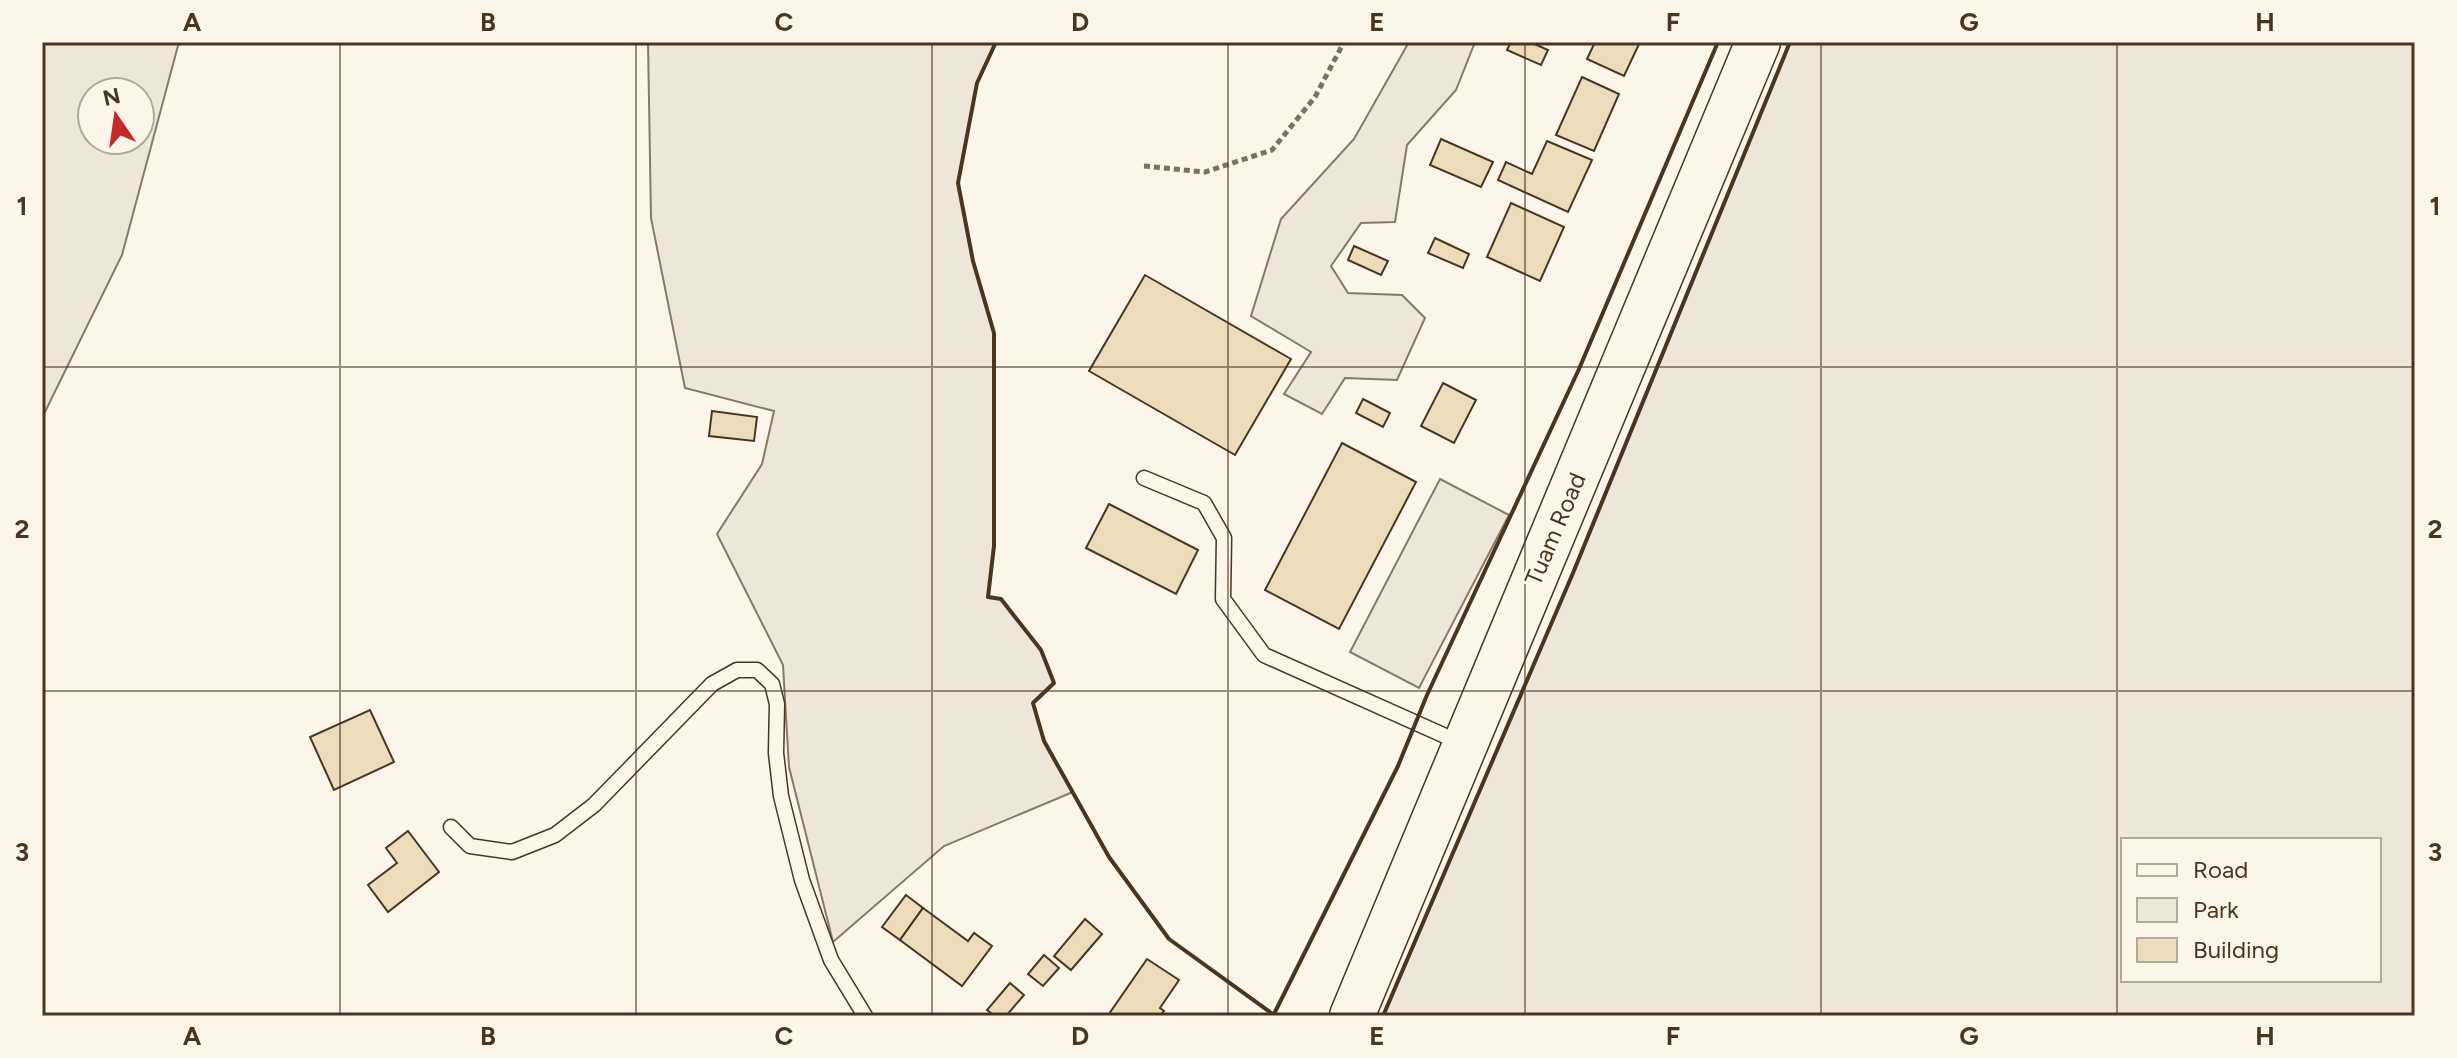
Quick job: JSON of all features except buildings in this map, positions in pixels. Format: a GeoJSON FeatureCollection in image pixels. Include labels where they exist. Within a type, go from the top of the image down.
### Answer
{"type":"FeatureCollection","features":[{"type":"Feature","properties":{"kind":"main road","name":"Tuam Road"},"geometry":{"type":"LineString","coordinates":[[1352,1016],[1758,42]]}},
{"type":"Feature","properties":{"kind":"lane"},"geometry":{"type":"LineString","coordinates":[[1144,478],[1204,503],[1224,538],[1223,599],[1264,655],[1465,745]]}},
{"type":"Feature","properties":{"kind":"lane"},"geometry":{"type":"LineString","coordinates":[[451,827],[470,846],[512,852],[555,835],[594,805],[712,684],[737,670],[757,670],[772,684],[777,704],[776,753],[781,796],[802,880],[831,960],[865,1016]]}},
{"type":"Feature","properties":{"kind":"path"},"geometry":{"type":"LineString","coordinates":[[1144,166],[1205,172],[1272,150],[1315,97],[1344,42]]}},
{"type":"Feature","properties":{"kind":"green space"},"geometry":{"type":"Polygon","coordinates":[[[42,42],[179,42],[156,128],[156,76],[76,76],[76,156],[148,156],[122,255],[42,418],[42,42]]]}},
{"type":"Feature","properties":{"kind":"green space"},"geometry":{"type":"Polygon","coordinates":[[[648,42],[996,42],[977,83],[958,183],[973,261],[994,333],[994,546],[988,596],[1001,599],[1041,650],[1054,683],[1033,703],[1044,741],[1073,792],[944,846],[833,942],[789,767],[783,665],[717,534],[762,464],[774,411],[685,388],[651,218],[648,42]]]}},
{"type":"Feature","properties":{"kind":"green space"},"geometry":{"type":"Polygon","coordinates":[[[1409,42],[1475,42],[1456,90],[1407,145],[1395,222],[1361,223],[1331,266],[1348,293],[1402,295],[1425,318],[1397,380],[1345,378],[1322,414],[1284,394],[1311,352],[1251,316],[1281,219],[1354,139],[1409,42]]]}},
{"type":"Feature","properties":{"kind":"green space"},"geometry":{"type":"Polygon","coordinates":[[[1790,42],[2415,42],[2415,1016],[1383,1016],[1573,573],[1790,42]]]}},
{"type":"Feature","properties":{"kind":"shaded area"},"geometry":{"type":"Polygon","coordinates":[[[1440,479],[1509,515],[1419,688],[1350,652],[1440,479]]]}},
{"type":"Feature","properties":{"kind":"wall"},"geometry":{"type":"LineString","coordinates":[[996,42],[977,83],[958,183],[973,261],[994,333],[994,546],[988,597],[1001,599],[1041,650],[1054,683],[1033,703],[1044,741],[1109,857],[1169,939],[1274,1015]]}},
{"type":"Feature","properties":{"kind":"wall"},"geometry":{"type":"LineString","coordinates":[[1273,1016],[1398,766],[1427,695],[1579,369],[1718,42]]}},
{"type":"Feature","properties":{"kind":"wall"},"geometry":{"type":"LineString","coordinates":[[1383,1016],[1573,573],[1790,42]]}}]}
